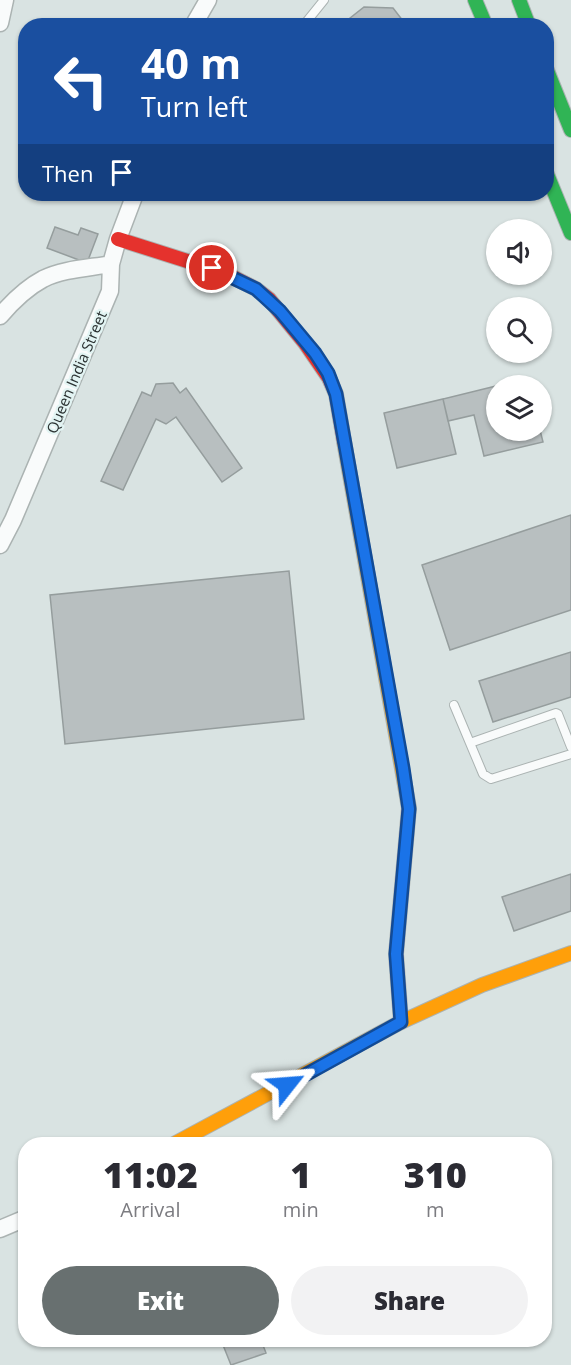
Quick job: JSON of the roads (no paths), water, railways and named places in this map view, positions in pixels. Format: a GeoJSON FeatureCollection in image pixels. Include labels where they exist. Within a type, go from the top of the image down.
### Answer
{"type":"FeatureCollection","features":[{"type":"Feature","properties":{"kind":"street"},"geometry":{"type":"LineString","coordinates":[[0,23],[5,0]]}},
{"type":"Feature","properties":{"kind":"street"},"geometry":{"type":"LineString","coordinates":[[198,18],[208,0]]}},
{"type":"Feature","properties":{"kind":"street"},"geometry":{"type":"LineString","coordinates":[[476,0],[483,18]]}},
{"type":"Feature","properties":{"kind":"street"},"geometry":{"type":"LineString","coordinates":[[519,0],[526,18]]}},
{"type":"Feature","properties":{"kind":"street"},"geometry":{"type":"LineString","coordinates":[[554,88],[571,130]]}},
{"type":"Feature","properties":{"kind":"street"},"geometry":{"type":"LineString","coordinates":[[554,192],[571,233]]}},
{"type":"Feature","properties":{"kind":"street","name":"Queen India Street"},"geometry":{"type":"LineString","coordinates":[[0,545],[13,520],[110,291],[111,264],[117,239],[132,201]]}},
{"type":"Feature","properties":{"kind":"street"},"geometry":{"type":"LineString","coordinates":[[117,239],[212,268],[256,289],[280,311],[315,353],[328,373],[336,394],[409,809],[396,954],[401,1022]]}},
{"type":"Feature","properties":{"kind":"street"},"geometry":{"type":"LineString","coordinates":[[0,316],[16,298],[43,279],[68,271],[111,264]]}},
{"type":"Feature","properties":{"kind":"street"},"geometry":{"type":"LineString","coordinates":[[187,1137],[401,1022],[482,985],[571,953]]}},
{"type":"Feature","properties":{"kind":"street"},"geometry":{"type":"LineString","coordinates":[[0,1229],[18,1221]]}},
{"type":"Feature","properties":{"kind":"lane"},"geometry":{"type":"LineString","coordinates":[[309,18],[324,0]]}},
{"type":"Feature","properties":{"kind":"lane"},"geometry":{"type":"LineString","coordinates":[[454,705],[483,774],[491,779],[571,754]]}},
{"type":"Feature","properties":{"kind":"lane"},"geometry":{"type":"LineString","coordinates":[[470,743],[556,712],[571,747]]}}]}
